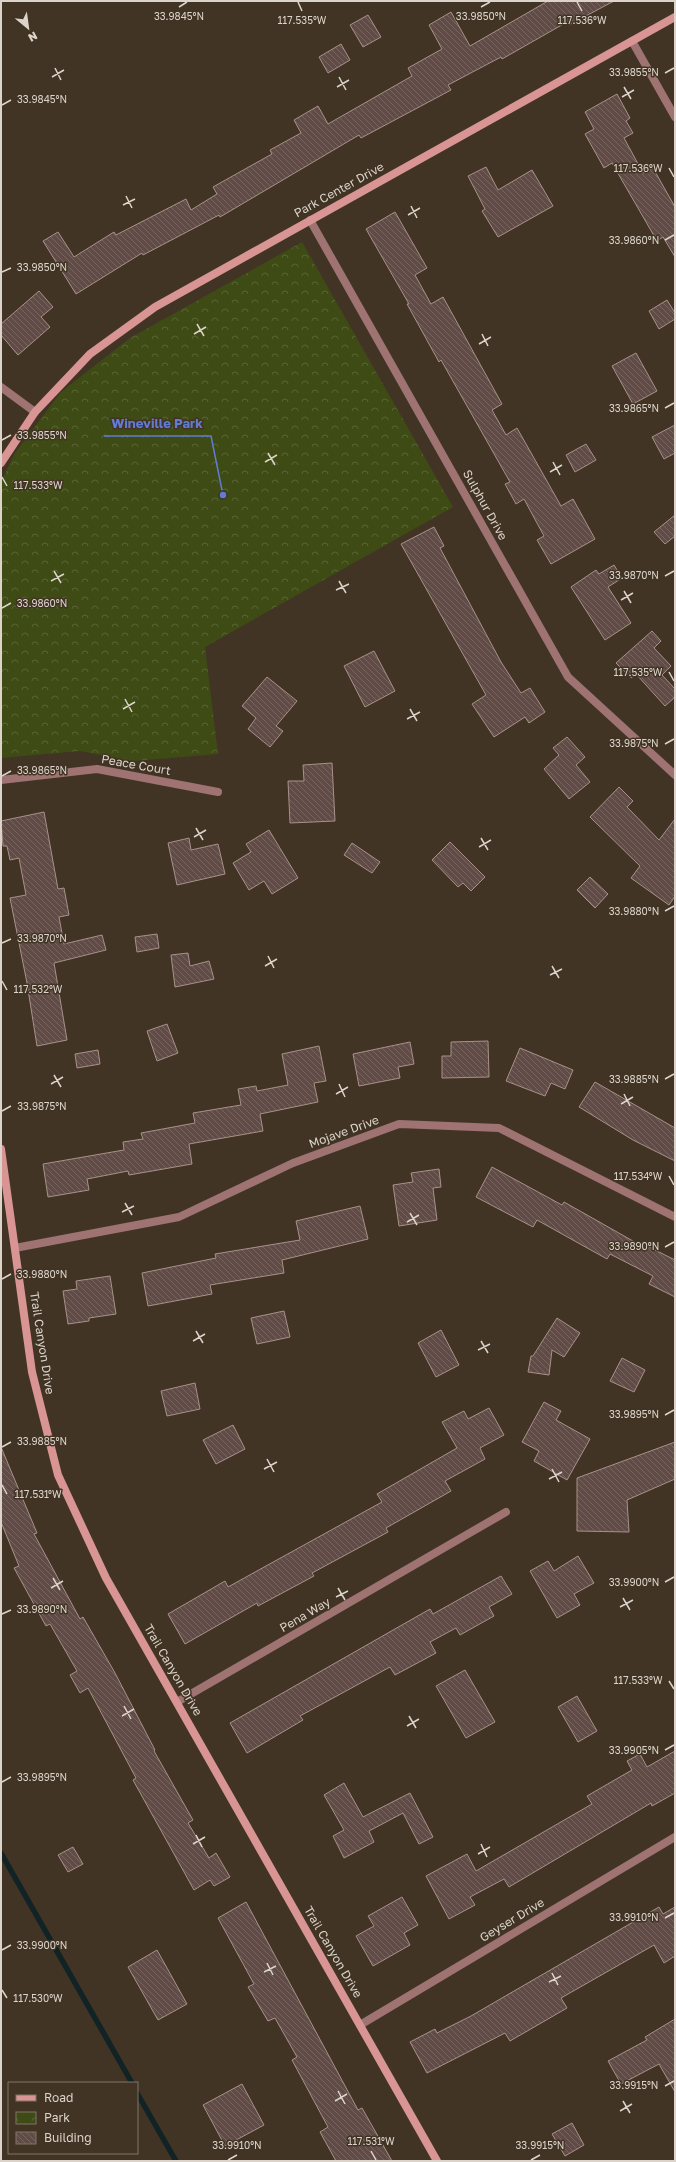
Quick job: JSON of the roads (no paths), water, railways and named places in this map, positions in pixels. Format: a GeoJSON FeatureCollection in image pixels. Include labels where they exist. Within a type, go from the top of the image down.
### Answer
{"type":"FeatureCollection","features":[{"type":"Feature","properties":{"kind":"street","name":"Park Center Drive"},"geometry":{"type":"LineString","coordinates":[[35,412],[90,354],[155,307],[675,17]]}},
{"type":"Feature","properties":{"kind":"street"},"geometry":{"type":"LineString","coordinates":[[632,41],[675,117]]}},
{"type":"Feature","properties":{"kind":"street","name":"Sulphur Drive"},"geometry":{"type":"LineString","coordinates":[[310,220],[568,677],[675,774]]}},
{"type":"Feature","properties":{"kind":"street"},"geometry":{"type":"LineString","coordinates":[[1,387],[35,412],[1,463]]}},
{"type":"Feature","properties":{"kind":"street","name":"Peace Court"},"geometry":{"type":"LineString","coordinates":[[1,780],[97,769],[218,792]]}},
{"type":"Feature","properties":{"kind":"street","name":"Mojave Drive"},"geometry":{"type":"LineString","coordinates":[[15,1248],[179,1217],[293,1163],[399,1124],[499,1128],[675,1217]]}},
{"type":"Feature","properties":{"kind":"street","name":"Trail Canyon Drive"},"geometry":{"type":"LineString","coordinates":[[1,1149],[32,1372],[58,1475],[106,1578],[437,2161]]}},
{"type":"Feature","properties":{"kind":"street","name":"Pena Way"},"geometry":{"type":"LineString","coordinates":[[177,1702],[506,1512]]}},
{"type":"Feature","properties":{"kind":"street","name":"Geyser Drive"},"geometry":{"type":"LineString","coordinates":[[360,2025],[675,1837]]}},
{"type":"Feature","properties":{"kind":"waterway"},"geometry":{"type":"LineString","coordinates":[[1,1853],[131,2082]]}},
{"type":"Feature","properties":{"kind":"waterway"},"geometry":{"type":"LineString","coordinates":[[138,2095],[176,2161]]}},
{"type":"Feature","properties":{"kind":"place","name":"Wineville Park"},"geometry":{"type":"Point","coordinates":[223,495]}}]}
